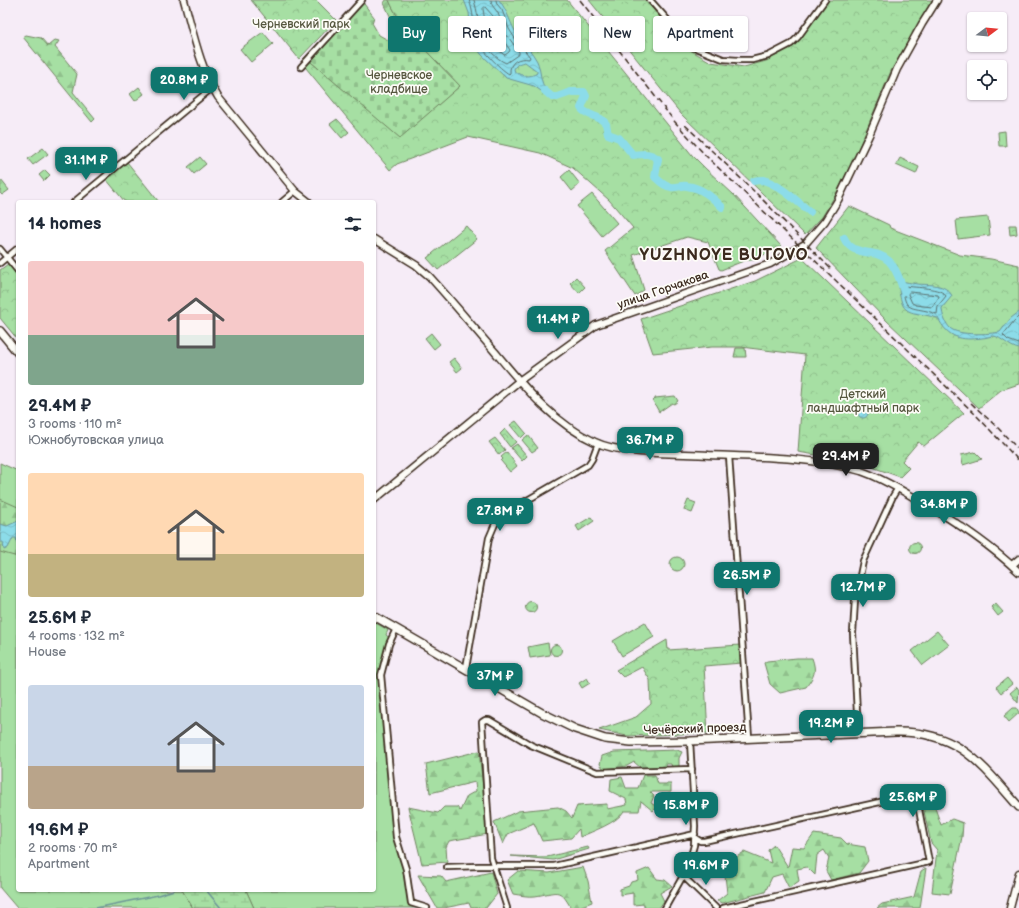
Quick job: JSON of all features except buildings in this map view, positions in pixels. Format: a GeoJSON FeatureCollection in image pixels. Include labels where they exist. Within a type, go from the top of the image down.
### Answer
{"type":"FeatureCollection","features":[{"type":"Feature","properties":{"kind":"main road"},"geometry":{"type":"LineString","coordinates":[[0,331],[16,351]]}},
{"type":"Feature","properties":{"kind":"main road","name":"Чечёрский проезд"},"geometry":{"type":"LineString","coordinates":[[376,617],[542,713],[583,732],[605,739],[631,742],[690,741],[858,733],[923,733],[950,742],[963,749],[983,765],[1019,807]]}},
{"type":"Feature","properties":{"kind":"street"},"geometry":{"type":"LineString","coordinates":[[184,0],[200,55],[212,88],[221,103],[295,191],[306,200]]}},
{"type":"Feature","properties":{"kind":"street"},"geometry":{"type":"LineString","coordinates":[[301,67],[362,0]]}},
{"type":"Feature","properties":{"kind":"street"},"geometry":{"type":"LineString","coordinates":[[650,0],[679,33],[694,47],[723,59],[738,60],[752,60],[768,56],[792,43],[808,25],[826,0]]}},
{"type":"Feature","properties":{"kind":"street","name":"улица Горчакова"},"geometry":{"type":"LineString","coordinates":[[376,498],[519,381],[596,325],[770,264],[805,244],[828,217],[838,200],[869,135],[897,69],[937,0]]}},
{"type":"Feature","properties":{"kind":"street"},"geometry":{"type":"LineString","coordinates":[[76,200],[212,88]]}},
{"type":"Feature","properties":{"kind":"street"},"geometry":{"type":"LineString","coordinates":[[284,200],[295,191]]}},
{"type":"Feature","properties":{"kind":"street"},"geometry":{"type":"LineString","coordinates":[[376,240],[416,265],[429,276],[538,402],[558,420],[577,433],[598,443],[631,451],[779,458],[835,465],[861,471],[898,488],[963,527],[1019,572]]}},
{"type":"Feature","properties":{"kind":"street"},"geometry":{"type":"LineString","coordinates":[[0,249],[16,269]]}},
{"type":"Feature","properties":{"kind":"street"},"geometry":{"type":"LineString","coordinates":[[0,263],[16,250]]}},
{"type":"Feature","properties":{"kind":"street"},"geometry":{"type":"LineString","coordinates":[[466,668],[489,538],[495,524],[506,514],[588,465],[598,443]]}},
{"type":"Feature","properties":{"kind":"street"},"geometry":{"type":"LineString","coordinates":[[729,456],[750,738]]}},
{"type":"Feature","properties":{"kind":"street"},"geometry":{"type":"LineString","coordinates":[[858,733],[853,633],[858,583],[863,561],[898,488]]}},
{"type":"Feature","properties":{"kind":"street"},"geometry":{"type":"LineString","coordinates":[[1012,565],[1019,559]]}},
{"type":"Feature","properties":{"kind":"street"},"geometry":{"type":"LineString","coordinates":[[396,629],[389,644],[381,675],[396,837],[406,869],[411,903],[427,908]]}},
{"type":"Feature","properties":{"kind":"street"},"geometry":{"type":"LineString","coordinates":[[507,908],[491,858],[482,722],[489,720],[531,745],[597,772],[692,769]]}},
{"type":"Feature","properties":{"kind":"street"},"geometry":{"type":"LineString","coordinates":[[665,908],[683,876],[690,860],[694,845],[690,741]]}},
{"type":"Feature","properties":{"kind":"street"},"geometry":{"type":"LineString","coordinates":[[694,835],[700,841],[704,841],[916,794],[929,862],[723,908]]}},
{"type":"Feature","properties":{"kind":"street"},"geometry":{"type":"LineString","coordinates":[[447,867],[554,866],[694,835]]}},
{"type":"Feature","properties":{"kind":"street"},"geometry":{"type":"LineString","coordinates":[[1010,908],[1019,873]]}},
{"type":"Feature","properties":{"kind":"street"},"geometry":{"type":"LineString","coordinates":[[683,876],[716,908]]}},
{"type":"Feature","properties":{"kind":"green space","name":"Черневский парк"},"geometry":{"type":"Polygon","coordinates":[[[251,0],[316,0],[336,20],[299,59],[251,0]]]}},
{"type":"Feature","properties":{"kind":"green space","name":"Черневское кладбище"},"geometry":{"type":"Polygon","coordinates":[[[359,0],[361,0],[374,17],[372,23],[379,35],[388,40],[388,52],[428,52],[460,86],[400,139],[305,57],[359,0]]]}},
{"type":"Feature","properties":{"kind":"green space","name":"Черневское кладбище"},"geometry":{"type":"Polygon","coordinates":[[[386,0],[389,0],[398,16],[390,16],[384,3],[386,0]]]}},
{"type":"Feature","properties":{"kind":"green space"},"geometry":{"type":"Polygon","coordinates":[[[389,0],[567,0],[580,16],[514,16],[514,52],[581,52],[581,17],[589,27],[589,52],[609,52],[692,155],[733,194],[781,246],[754,260],[746,260],[721,270],[719,269],[708,242],[687,237],[633,255],[644,290],[635,296],[605,251],[633,228],[609,200],[573,168],[540,153],[468,137],[397,164],[390,170],[301,62],[305,57],[400,138],[460,86],[428,52],[440,52],[440,16],[398,16],[389,0]]]}},
{"type":"Feature","properties":{"kind":"green space"},"geometry":{"type":"Polygon","coordinates":[[[589,0],[645,0],[659,16],[653,16],[653,52],[694,52],[711,62],[744,67],[766,61],[794,46],[829,0],[933,0],[891,71],[854,159],[836,194],[822,217],[805,235],[681,114],[631,52],[645,52],[645,16],[602,16],[589,0]]]}},
{"type":"Feature","properties":{"kind":"green space"},"geometry":{"type":"Polygon","coordinates":[[[263,32],[273,44],[251,62],[240,49],[263,32]]]}},
{"type":"Feature","properties":{"kind":"green space"},"geometry":{"type":"Polygon","coordinates":[[[26,35],[41,38],[48,46],[55,40],[59,41],[55,47],[77,74],[73,92],[95,119],[92,122],[23,37],[26,35]]]}},
{"type":"Feature","properties":{"kind":"green space"},"geometry":{"type":"Polygon","coordinates":[[[139,87],[144,94],[135,101],[130,94],[139,87]]]}},
{"type":"Feature","properties":{"kind":"green space"},"geometry":{"type":"Polygon","coordinates":[[[337,119],[349,132],[342,138],[330,124],[337,119]]]}},
{"type":"Feature","properties":{"kind":"green space"},"geometry":{"type":"Polygon","coordinates":[[[1005,131],[1006,146],[999,146],[998,132],[1005,131]]]}},
{"type":"Feature","properties":{"kind":"green space"},"geometry":{"type":"Polygon","coordinates":[[[43,148],[48,154],[33,165],[28,159],[43,148]]]}},
{"type":"Feature","properties":{"kind":"green space"},"geometry":{"type":"Polygon","coordinates":[[[200,157],[206,164],[194,174],[188,167],[200,157]]]}},
{"type":"Feature","properties":{"kind":"green space"},"geometry":{"type":"Polygon","coordinates":[[[900,158],[919,167],[916,174],[896,165],[900,158]]]}},
{"type":"Feature","properties":{"kind":"green space"},"geometry":{"type":"Polygon","coordinates":[[[127,162],[157,200],[123,200],[106,179],[127,162]]]}},
{"type":"Feature","properties":{"kind":"green space"},"geometry":{"type":"Polygon","coordinates":[[[45,170],[50,175],[44,181],[39,175],[45,170]]]}},
{"type":"Feature","properties":{"kind":"green space"},"geometry":{"type":"Polygon","coordinates":[[[569,170],[580,184],[572,191],[561,177],[569,170]]]}},
{"type":"Feature","properties":{"kind":"green space"},"geometry":{"type":"Polygon","coordinates":[[[1,180],[9,190],[2,195],[0,193],[1,180]]]}},
{"type":"Feature","properties":{"kind":"green space"},"geometry":{"type":"Polygon","coordinates":[[[592,194],[617,223],[602,236],[577,206],[592,194]]]}},
{"type":"Feature","properties":{"kind":"green space"},"geometry":{"type":"Polygon","coordinates":[[[849,206],[889,225],[890,228],[960,255],[991,259],[1019,265],[1019,384],[1001,390],[979,408],[886,320],[816,248],[849,206]]]}},
{"type":"Feature","properties":{"kind":"green space"},"geometry":{"type":"Polygon","coordinates":[[[988,217],[990,235],[958,239],[956,220],[988,217]]]}},
{"type":"Feature","properties":{"kind":"green space"},"geometry":{"type":"Polygon","coordinates":[[[1009,225],[1016,225],[1017,234],[1010,235],[1009,225]]]}},
{"type":"Feature","properties":{"kind":"green space"},"geometry":{"type":"Polygon","coordinates":[[[466,226],[477,239],[438,270],[427,258],[466,226]]]}},
{"type":"Feature","properties":{"kind":"green space","name":"Детский ландшафтный парк"},"geometry":{"type":"Polygon","coordinates":[[[802,258],[964,413],[924,446],[918,442],[902,461],[909,468],[900,477],[858,462],[798,452],[805,355],[741,347],[712,347],[653,353],[641,319],[755,281],[802,258]]]}},
{"type":"Feature","properties":{"kind":"green space"},"geometry":{"type":"Polygon","coordinates":[[[8,264],[16,274],[16,338],[0,318],[0,270],[8,264]]]}},
{"type":"Feature","properties":{"kind":"green space"},"geometry":{"type":"Polygon","coordinates":[[[576,277],[585,287],[579,293],[570,283],[576,277]]]}},
{"type":"Feature","properties":{"kind":"green space"},"geometry":{"type":"Polygon","coordinates":[[[431,333],[440,344],[434,349],[425,338],[431,333]]]}},
{"type":"Feature","properties":{"kind":"green space"},"geometry":{"type":"Polygon","coordinates":[[[736,348],[745,348],[746,357],[734,357],[736,348]]]}},
{"type":"Feature","properties":{"kind":"green space"},"geometry":{"type":"Polygon","coordinates":[[[454,358],[462,368],[457,372],[449,362],[454,358]]]}},
{"type":"Feature","properties":{"kind":"green space"},"geometry":{"type":"Polygon","coordinates":[[[675,396],[678,401],[674,404],[672,403],[659,412],[653,401],[655,398],[675,396]]]}},
{"type":"Feature","properties":{"kind":"green space"},"geometry":{"type":"Polygon","coordinates":[[[516,421],[526,433],[521,438],[510,425],[516,421]]]}},
{"type":"Feature","properties":{"kind":"green space"},"geometry":{"type":"Polygon","coordinates":[[[505,429],[516,442],[510,447],[500,434],[505,429]]]}},
{"type":"Feature","properties":{"kind":"green space"},"geometry":{"type":"Polygon","coordinates":[[[528,435],[538,448],[532,452],[522,440],[528,435]]]}},
{"type":"Feature","properties":{"kind":"green space"},"geometry":{"type":"Polygon","coordinates":[[[495,438],[505,450],[499,455],[489,442],[495,438]]]}},
{"type":"Feature","properties":{"kind":"green space"},"geometry":{"type":"Polygon","coordinates":[[[517,444],[527,456],[522,461],[511,448],[517,444]]]}},
{"type":"Feature","properties":{"kind":"green space"},"geometry":{"type":"Polygon","coordinates":[[[507,452],[517,466],[510,472],[501,461],[503,459],[501,457],[507,452]]]}},
{"type":"Feature","properties":{"kind":"green space"},"geometry":{"type":"Polygon","coordinates":[[[975,452],[982,459],[963,465],[961,455],[975,452]]]}},
{"type":"Feature","properties":{"kind":"green space"},"geometry":{"type":"Polygon","coordinates":[[[0,463],[16,470],[16,892],[183,892],[193,908],[17,908],[0,888],[0,463]]]}},
{"type":"Feature","properties":{"kind":"green space"},"geometry":{"type":"Polygon","coordinates":[[[0,499],[16,506],[16,556],[0,552],[0,499]]]}},
{"type":"Feature","properties":{"kind":"green space"},"geometry":{"type":"Polygon","coordinates":[[[688,500],[696,503],[692,513],[684,510],[688,500]]]}},
{"type":"Feature","properties":{"kind":"green space"},"geometry":{"type":"Polygon","coordinates":[[[591,517],[594,521],[579,531],[576,526],[591,517]]]}},
{"type":"Feature","properties":{"kind":"green space"},"geometry":{"type":"Polygon","coordinates":[[[915,542],[919,544],[921,548],[919,552],[915,554],[911,552],[909,548],[911,544],[915,542]]]}},
{"type":"Feature","properties":{"kind":"green space"},"geometry":{"type":"Polygon","coordinates":[[[677,557],[682,559],[684,564],[682,569],[677,571],[672,569],[670,564],[672,559],[677,557]]]}},
{"type":"Feature","properties":{"kind":"green space"},"geometry":{"type":"Polygon","coordinates":[[[529,602],[533,602],[535,603],[535,611],[529,612],[526,609],[526,605],[529,602]]]}},
{"type":"Feature","properties":{"kind":"green space"},"geometry":{"type":"Polygon","coordinates":[[[995,603],[1003,612],[998,616],[991,607],[995,603]]]}},
{"type":"Feature","properties":{"kind":"green space"},"geometry":{"type":"Polygon","coordinates":[[[645,622],[654,637],[622,656],[613,641],[645,622]]]}},
{"type":"Feature","properties":{"kind":"green space"},"geometry":{"type":"Polygon","coordinates":[[[376,623],[388,630],[386,635],[392,640],[382,675],[399,837],[414,900],[430,908],[254,908],[247,892],[376,892],[376,623]]]}},
{"type":"Feature","properties":{"kind":"green space"},"geometry":{"type":"Polygon","coordinates":[[[937,631],[949,645],[923,665],[912,651],[937,631]]]}},
{"type":"Feature","properties":{"kind":"green space"},"geometry":{"type":"Polygon","coordinates":[[[667,640],[668,650],[740,645],[742,663],[704,666],[708,733],[627,736],[599,730],[636,717],[651,704],[650,680],[642,667],[623,677],[616,670],[667,640]]]}},
{"type":"Feature","properties":{"kind":"green space"},"geometry":{"type":"Polygon","coordinates":[[[548,643],[550,655],[530,658],[528,647],[548,643]]]}},
{"type":"Feature","properties":{"kind":"green space"},"geometry":{"type":"Polygon","coordinates":[[[554,645],[558,645],[560,646],[560,654],[554,655],[551,652],[551,648],[554,645]]]}},
{"type":"Feature","properties":{"kind":"green space"},"geometry":{"type":"Polygon","coordinates":[[[812,658],[814,667],[813,677],[806,687],[780,693],[770,684],[764,663],[767,661],[812,658]]]}},
{"type":"Feature","properties":{"kind":"green space"},"geometry":{"type":"Polygon","coordinates":[[[587,678],[590,683],[582,688],[579,683],[587,678]]]}},
{"type":"Feature","properties":{"kind":"green space"},"geometry":{"type":"Polygon","coordinates":[[[1007,678],[1012,684],[1001,693],[996,687],[1007,678]]]}},
{"type":"Feature","properties":{"kind":"green space"},"geometry":{"type":"Polygon","coordinates":[[[1017,687],[1019,690],[1018,703],[1010,693],[1017,687]]]}},
{"type":"Feature","properties":{"kind":"green space"},"geometry":{"type":"Polygon","coordinates":[[[1013,708],[1017,708],[1019,713],[1009,722],[1004,716],[1013,708]]]}},
{"type":"Feature","properties":{"kind":"green space"},"geometry":{"type":"Polygon","coordinates":[[[677,750],[682,752],[679,758],[679,767],[672,768],[671,764],[666,764],[666,767],[641,768],[634,762],[627,766],[604,769],[600,764],[602,756],[614,752],[677,750]]]}},
{"type":"Feature","properties":{"kind":"green space"},"geometry":{"type":"Polygon","coordinates":[[[479,751],[488,834],[449,841],[446,847],[447,862],[422,864],[408,807],[438,813],[444,807],[457,807],[460,811],[467,796],[476,791],[475,782],[430,793],[426,764],[479,751]]]}},
{"type":"Feature","properties":{"kind":"green space"},"geometry":{"type":"Polygon","coordinates":[[[643,775],[655,775],[658,784],[671,784],[671,792],[650,792],[654,796],[651,803],[657,807],[653,811],[641,801],[639,811],[624,811],[610,823],[580,837],[579,829],[571,838],[542,841],[534,823],[508,834],[503,844],[494,822],[518,811],[558,807],[566,811],[572,818],[577,806],[607,804],[607,809],[627,805],[626,799],[610,791],[611,779],[622,777],[626,788],[638,788],[643,775]]]}},
{"type":"Feature","properties":{"kind":"green space"},"geometry":{"type":"Polygon","coordinates":[[[926,804],[935,808],[941,825],[952,819],[963,823],[962,837],[950,894],[932,892],[937,850],[931,843],[923,807],[926,804]]]}},
{"type":"Feature","properties":{"kind":"green space"},"geometry":{"type":"Polygon","coordinates":[[[814,834],[841,838],[847,844],[865,847],[868,861],[859,873],[831,880],[826,871],[829,858],[824,850],[817,855],[815,875],[807,867],[797,869],[799,881],[789,888],[782,874],[772,877],[765,892],[722,903],[717,901],[727,893],[723,858],[735,875],[732,860],[744,852],[771,863],[768,850],[774,845],[788,867],[792,847],[804,848],[814,834]]]}},
{"type":"Feature","properties":{"kind":"green space"},"geometry":{"type":"Polygon","coordinates":[[[588,847],[589,849],[553,860],[511,856],[547,857],[588,847]]]}},
{"type":"Feature","properties":{"kind":"green space"},"geometry":{"type":"Polygon","coordinates":[[[583,867],[588,881],[592,902],[576,908],[571,908],[563,896],[557,893],[532,896],[513,894],[507,880],[518,871],[549,873],[583,867]]]}},
{"type":"Feature","properties":{"kind":"green space"},"geometry":{"type":"Polygon","coordinates":[[[649,868],[657,879],[665,880],[672,886],[660,893],[664,901],[659,908],[644,908],[644,904],[633,905],[633,893],[620,895],[620,889],[629,886],[631,882],[638,880],[637,873],[649,868]]]}},
{"type":"Feature","properties":{"kind":"green space"},"geometry":{"type":"Polygon","coordinates":[[[926,868],[920,908],[877,908],[882,904],[914,897],[921,871],[926,868]]]}},
{"type":"Feature","properties":{"kind":"green space"},"geometry":{"type":"Polygon","coordinates":[[[491,872],[497,894],[486,908],[471,908],[469,903],[437,908],[418,875],[441,876],[446,882],[491,872]]]}},
{"type":"Feature","properties":{"kind":"green space"},"geometry":{"type":"Polygon","coordinates":[[[183,892],[247,892],[254,908],[193,908],[183,892]]]}},
{"type":"Feature","properties":{"kind":"water"},"geometry":{"type":"Polygon","coordinates":[[[464,0],[499,0],[514,29],[514,52],[531,52],[537,61],[546,90],[552,97],[551,98],[534,86],[506,78],[480,52],[506,52],[506,16],[469,16],[464,0]],[[525,62],[518,64],[514,69],[515,72],[520,75],[532,76],[537,73],[537,71],[525,62]]]}},
{"type":"Feature","properties":{"kind":"water"},"geometry":{"type":"Polygon","coordinates":[[[901,281],[932,285],[946,289],[952,296],[942,308],[943,314],[946,322],[954,331],[982,334],[1000,332],[1011,318],[1019,312],[1019,349],[994,336],[974,339],[956,337],[946,330],[938,318],[910,312],[904,308],[902,304],[899,288],[901,281]]]}},
{"type":"Feature","properties":{"kind":"water"},"geometry":{"type":"Polygon","coordinates":[[[863,408],[868,413],[863,418],[858,413],[863,408]]]}},
{"type":"Feature","properties":{"kind":"water"},"geometry":{"type":"Polygon","coordinates":[[[16,522],[16,538],[13,538],[8,548],[4,550],[3,542],[0,542],[0,524],[7,526],[16,522]]]}},
{"type":"Feature","properties":{"kind":"waterway"},"geometry":{"type":"LineString","coordinates":[[545,91],[552,97],[557,97],[571,92],[584,92],[586,96],[581,108],[587,113],[604,121],[608,134],[619,138],[633,155],[649,154],[658,159],[655,177],[660,182],[669,187],[685,186],[702,191],[722,207]]}},
{"type":"Feature","properties":{"kind":"waterway"},"geometry":{"type":"LineString","coordinates":[[754,181],[763,180],[775,185],[810,212]]}},
{"type":"Feature","properties":{"kind":"waterway"},"geometry":{"type":"LineString","coordinates":[[844,238],[853,248],[859,251],[877,254],[889,261],[896,271],[904,291]]}},
{"type":"Feature","properties":{"kind":"waterway"},"geometry":{"type":"LineString","coordinates":[[96,908],[168,892]]}},
{"type":"Feature","properties":{"kind":"waterway"},"geometry":{"type":"LineString","coordinates":[[208,892],[221,908]]}},
{"type":"Feature","properties":{"kind":"railway"},"geometry":{"type":"LineString","coordinates":[[580,0],[675,122],[706,156],[976,415],[1019,461]]}},
{"type":"Feature","properties":{"kind":"railway"},"geometry":{"type":"LineString","coordinates":[[685,125],[759,196],[832,270]]}},
{"type":"Feature","properties":{"kind":"railway"},"geometry":{"type":"LineString","coordinates":[[971,403],[1019,450]]}},
{"type":"Feature","properties":{"kind":"district","name":"YUZHNOYE BUTOVO"},"geometry":{"type":"Point","coordinates":[724,255]}}]}
